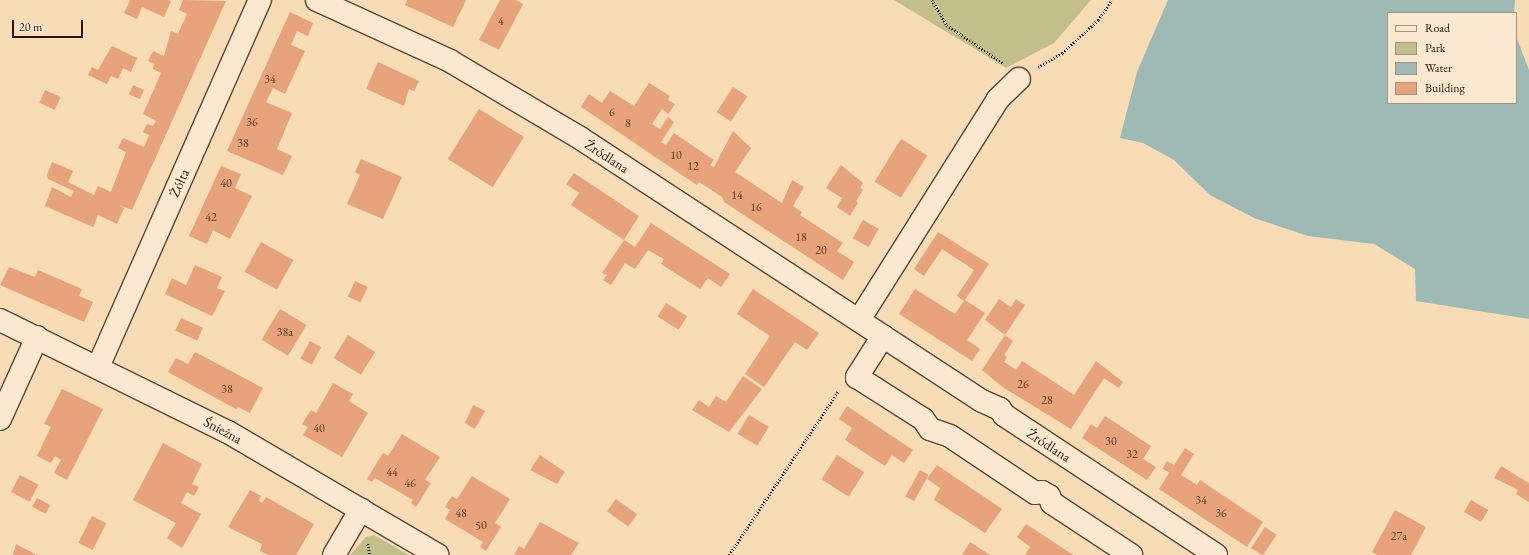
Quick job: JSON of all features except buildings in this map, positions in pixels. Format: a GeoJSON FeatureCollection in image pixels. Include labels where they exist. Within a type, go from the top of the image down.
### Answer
{"type":"FeatureCollection","features":[{"type":"Feature","properties":{"kind":"street","name":"Żółta"},"geometry":{"type":"LineString","coordinates":[[98,367],[260,0]]}},
{"type":"Feature","properties":{"kind":"street","name":"Źródlana"},"geometry":{"type":"LineString","coordinates":[[317,0],[450,61],[580,138],[982,401],[1000,409],[1004,415],[1216,555]]}},
{"type":"Feature","properties":{"kind":"street"},"geometry":{"type":"LineString","coordinates":[[859,320],[998,99],[1019,79]]}},
{"type":"Feature","properties":{"kind":"street","name":"Śnieżna"},"geometry":{"type":"LineString","coordinates":[[0,320],[228,432],[438,555]]}},
{"type":"Feature","properties":{"kind":"street"},"geometry":{"type":"LineString","coordinates":[[883,336],[857,377],[924,419],[930,429],[950,436],[1035,493],[1042,492],[1049,496],[1052,503],[1131,555]]}},
{"type":"Feature","properties":{"kind":"street"},"geometry":{"type":"LineString","coordinates":[[0,419],[37,337]]}},
{"type":"Feature","properties":{"kind":"street"},"geometry":{"type":"LineString","coordinates":[[334,555],[361,509]]}},
{"type":"Feature","properties":{"kind":"path"},"geometry":{"type":"LineString","coordinates":[[932,0],[947,25],[1015,71],[1019,79],[1062,52],[1098,20],[1112,0]]}},
{"type":"Feature","properties":{"kind":"path"},"geometry":{"type":"LineString","coordinates":[[729,555],[845,381],[857,377]]}},
{"type":"Feature","properties":{"kind":"green space"},"geometry":{"type":"Polygon","coordinates":[[[894,0],[1091,0],[1054,43],[1006,68],[894,0]]]}},
{"type":"Feature","properties":{"kind":"green space"},"geometry":{"type":"Polygon","coordinates":[[[374,535],[409,555],[350,555],[366,537],[374,535]]]}},
{"type":"Feature","properties":{"kind":"water"},"geometry":{"type":"Polygon","coordinates":[[[1168,0],[1515,0],[1514,12],[1387,12],[1387,104],[1517,104],[1517,39],[1529,70],[1529,319],[1416,301],[1415,269],[1374,244],[1308,236],[1254,218],[1210,195],[1174,160],[1143,143],[1120,138],[1137,72],[1168,0]]]}}]}
